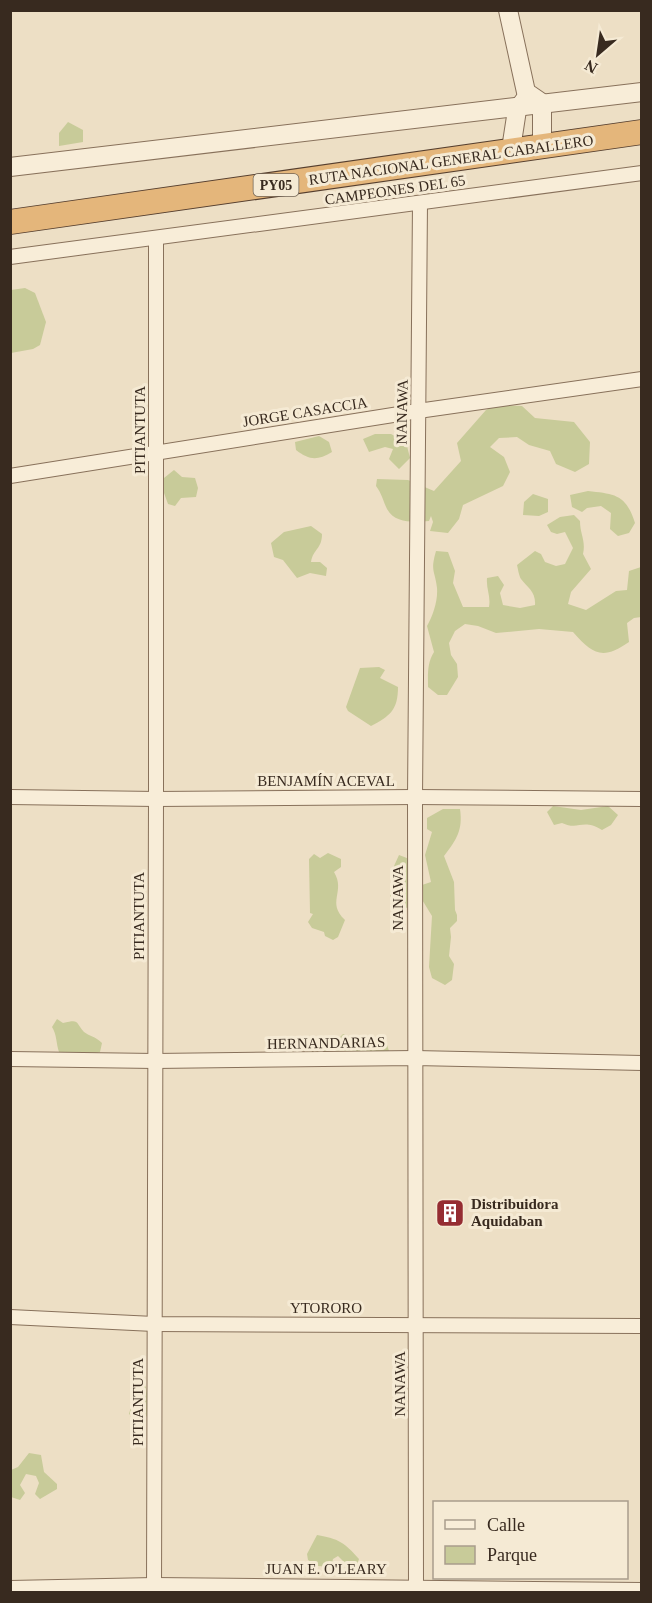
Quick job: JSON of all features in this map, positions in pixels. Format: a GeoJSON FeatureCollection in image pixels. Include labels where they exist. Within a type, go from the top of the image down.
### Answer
{"type":"FeatureCollection","features":[{"type":"Feature","properties":{"kind":"highway","name":"RUTA NACIONAL GENERAL CABALLERO"},"geometry":{"type":"LineString","coordinates":[[10,222],[642,132]]}},
{"type":"Feature","properties":{"kind":"street"},"geometry":{"type":"LineString","coordinates":[[508,10],[526,92],[542,146]]}},
{"type":"Feature","properties":{"kind":"street"},"geometry":{"type":"LineString","coordinates":[[10,167],[530,101],[642,92]]}},
{"type":"Feature","properties":{"kind":"street"},"geometry":{"type":"LineString","coordinates":[[511,150],[517,110],[530,101]]}},
{"type":"Feature","properties":{"kind":"street","name":"CAMPEONES DEL 65"},"geometry":{"type":"LineString","coordinates":[[10,257],[642,173]]}},
{"type":"Feature","properties":{"kind":"street","name":"NANAWA"},"geometry":{"type":"LineString","coordinates":[[416,1589],[415,797],[420,203]]}},
{"type":"Feature","properties":{"kind":"street","name":"PITIANTUTA"},"geometry":{"type":"LineString","coordinates":[[154,1589],[156,239]]}},
{"type":"Feature","properties":{"kind":"street","name":"JORGE CASACCIA"},"geometry":{"type":"LineString","coordinates":[[10,476],[418,411],[642,379]]}},
{"type":"Feature","properties":{"kind":"street","name":"BENJAMÍN ACEVAL"},"geometry":{"type":"LineString","coordinates":[[10,797],[156,799],[415,797],[642,800]]}},
{"type":"Feature","properties":{"kind":"street","name":"HERNANDARIAS"},"geometry":{"type":"LineString","coordinates":[[10,1059],[155,1061],[415,1058],[642,1063]]}},
{"type":"Feature","properties":{"kind":"street","name":"YTORORO"},"geometry":{"type":"LineString","coordinates":[[10,1317],[154,1324],[642,1326]]}},
{"type":"Feature","properties":{"kind":"street","name":"JUAN E. O'LEARY"},"geometry":{"type":"LineString","coordinates":[[10,1588],[642,1590]]}},
{"type":"Feature","properties":{"kind":"green space"},"geometry":{"type":"Polygon","coordinates":[[[68,122],[83,130],[83,142],[59,146],[59,133],[68,122]]]}},
{"type":"Feature","properties":{"kind":"green space"},"geometry":{"type":"Polygon","coordinates":[[[25,288],[35,293],[46,322],[40,345],[33,349],[11,353],[11,290],[25,288]]]}},
{"type":"Feature","properties":{"kind":"green space"},"geometry":{"type":"Polygon","coordinates":[[[496,405],[522,406],[535,418],[574,422],[590,442],[589,464],[575,472],[556,464],[550,451],[529,445],[517,437],[499,438],[490,447],[504,457],[510,472],[503,486],[463,505],[459,519],[448,533],[430,531],[433,522],[431,516],[429,521],[412,522],[400,520],[391,514],[376,486],[377,479],[408,480],[434,491],[461,461],[457,443],[486,410],[496,405]]]}},
{"type":"Feature","properties":{"kind":"green space"},"geometry":{"type":"Polygon","coordinates":[[[375,434],[391,434],[406,442],[410,458],[399,469],[389,459],[393,449],[385,447],[369,452],[363,439],[375,434]]]}},
{"type":"Feature","properties":{"kind":"green space"},"geometry":{"type":"Polygon","coordinates":[[[319,436],[329,442],[332,452],[313,458],[296,450],[295,442],[319,436]]]}},
{"type":"Feature","properties":{"kind":"green space"},"geometry":{"type":"Polygon","coordinates":[[[174,470],[182,477],[195,478],[198,488],[196,497],[181,498],[175,506],[168,504],[164,493],[164,478],[174,470]]]}},
{"type":"Feature","properties":{"kind":"green space"},"geometry":{"type":"Polygon","coordinates":[[[588,491],[606,493],[624,501],[635,523],[629,533],[618,536],[610,529],[611,513],[601,506],[587,508],[582,512],[572,507],[570,495],[588,491]]]}},
{"type":"Feature","properties":{"kind":"green space"},"geometry":{"type":"Polygon","coordinates":[[[533,494],[548,499],[548,512],[539,516],[523,515],[524,502],[533,494]]]}},
{"type":"Feature","properties":{"kind":"green space"},"geometry":{"type":"Polygon","coordinates":[[[574,515],[580,521],[584,545],[583,554],[591,569],[571,592],[568,604],[586,610],[616,591],[627,590],[629,571],[641,567],[641,617],[634,618],[627,623],[629,642],[605,653],[593,650],[573,632],[539,629],[496,633],[465,624],[455,631],[449,643],[451,655],[457,664],[458,677],[447,695],[438,695],[428,687],[429,664],[434,652],[427,626],[437,598],[433,567],[436,551],[448,552],[455,571],[453,583],[463,607],[489,607],[487,578],[498,576],[504,585],[500,593],[503,605],[520,608],[535,605],[533,593],[521,579],[517,565],[535,551],[541,554],[545,562],[556,566],[565,564],[573,548],[565,532],[557,534],[551,532],[547,525],[560,517],[574,515]]]}},
{"type":"Feature","properties":{"kind":"green space"},"geometry":{"type":"Polygon","coordinates":[[[311,526],[322,534],[321,543],[311,562],[320,562],[327,568],[326,576],[310,573],[297,578],[283,560],[274,557],[271,543],[284,532],[311,526]]]}},
{"type":"Feature","properties":{"kind":"green space"},"geometry":{"type":"Polygon","coordinates":[[[379,667],[385,670],[380,678],[398,687],[398,695],[392,711],[371,726],[348,711],[346,707],[360,668],[379,667]]]}},
{"type":"Feature","properties":{"kind":"green space"},"geometry":{"type":"Polygon","coordinates":[[[553,806],[581,810],[608,806],[618,815],[611,825],[602,830],[590,825],[573,826],[562,823],[554,825],[547,812],[553,806]]]}},
{"type":"Feature","properties":{"kind":"green space"},"geometry":{"type":"Polygon","coordinates":[[[443,809],[460,809],[461,816],[458,834],[444,856],[454,882],[457,915],[457,921],[450,928],[449,956],[454,964],[452,980],[445,985],[432,978],[429,967],[432,916],[421,898],[412,909],[399,906],[390,896],[394,866],[399,855],[412,860],[419,886],[431,882],[425,855],[432,832],[427,829],[427,818],[443,809]]]}},
{"type":"Feature","properties":{"kind":"green space"},"geometry":{"type":"Polygon","coordinates":[[[328,853],[341,859],[341,867],[334,872],[338,885],[337,908],[345,920],[338,937],[333,940],[325,936],[324,932],[312,928],[308,922],[313,914],[310,913],[309,859],[314,854],[320,858],[328,853]]]}},
{"type":"Feature","properties":{"kind":"green space"},"geometry":{"type":"Polygon","coordinates":[[[57,1019],[63,1023],[76,1022],[84,1032],[102,1043],[100,1052],[87,1055],[59,1052],[52,1027],[57,1019]]]}},
{"type":"Feature","properties":{"kind":"green space"},"geometry":{"type":"Polygon","coordinates":[[[343,1034],[365,1042],[381,1038],[389,1051],[384,1055],[361,1052],[350,1054],[339,1050],[316,1053],[302,1050],[301,1041],[327,1040],[334,1043],[343,1034]]]}},
{"type":"Feature","properties":{"kind":"green space"},"geometry":{"type":"Polygon","coordinates":[[[137,1380],[146,1387],[150,1411],[144,1420],[137,1420],[129,1414],[133,1400],[131,1390],[137,1380]]]}},
{"type":"Feature","properties":{"kind":"green space"},"geometry":{"type":"Polygon","coordinates":[[[29,1453],[41,1455],[44,1472],[57,1484],[57,1489],[40,1499],[35,1494],[39,1483],[36,1476],[26,1474],[20,1485],[25,1493],[20,1500],[11,1497],[11,1470],[18,1467],[29,1453]]]}},
{"type":"Feature","properties":{"kind":"green space"},"geometry":{"type":"Polygon","coordinates":[[[317,1535],[331,1538],[345,1545],[359,1559],[356,1568],[346,1564],[338,1556],[333,1559],[331,1567],[318,1566],[308,1560],[307,1554],[317,1535]]]}},
{"type":"Feature","properties":{"kind":"place","name":"Distribuidora Aquidaban"},"geometry":{"type":"Point","coordinates":[450,1213]}}]}
